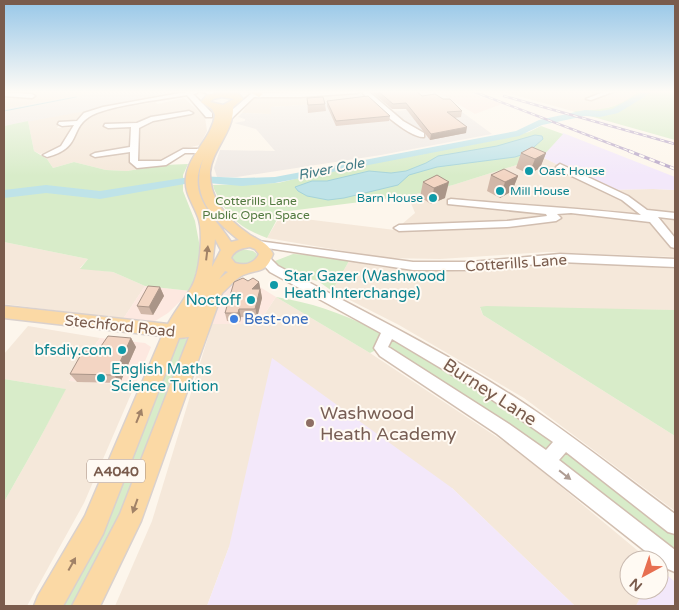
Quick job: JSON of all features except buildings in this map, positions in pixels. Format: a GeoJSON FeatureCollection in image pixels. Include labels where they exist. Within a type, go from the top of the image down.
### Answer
{"type":"FeatureCollection","features":[{"type":"Feature","properties":{"kind":"main road"},"geometry":{"type":"LineString","coordinates":[[219,119],[192,168],[197,180],[222,218],[256,257]]}},
{"type":"Feature","properties":{"kind":"main road"},"geometry":{"type":"LineString","coordinates":[[208,290],[205,266],[209,235],[197,180],[226,128],[229,119]]}},
{"type":"Feature","properties":{"kind":"main road"},"geometry":{"type":"LineString","coordinates":[[204,216],[223,238],[227,265],[256,257]]}},
{"type":"Feature","properties":{"kind":"main road"},"geometry":{"type":"LineString","coordinates":[[226,255],[241,244],[256,257]]}},
{"type":"Feature","properties":{"kind":"main road","name":"A4040"},"geometry":{"type":"LineString","coordinates":[[86,606],[129,521],[208,290],[226,255]]}},
{"type":"Feature","properties":{"kind":"main road","name":"A4040"},"geometry":{"type":"LineString","coordinates":[[48,606],[94,525],[168,347],[172,331],[184,309],[256,257]]}},
{"type":"Feature","properties":{"kind":"main road","name":"Stechford Road"},"geometry":{"type":"LineString","coordinates":[[4,312],[172,331]]}},
{"type":"Feature","properties":{"kind":"street"},"geometry":{"type":"LineString","coordinates":[[47,155],[64,148],[82,119]]}},
{"type":"Feature","properties":{"kind":"street"},"geometry":{"type":"LineString","coordinates":[[108,126],[137,125],[150,119]]}},
{"type":"Feature","properties":{"kind":"street"},"geometry":{"type":"LineString","coordinates":[[396,119],[421,135]]}},
{"type":"Feature","properties":{"kind":"street"},"geometry":{"type":"LineString","coordinates":[[62,124],[77,124]]}},
{"type":"Feature","properties":{"kind":"street"},"geometry":{"type":"LineString","coordinates":[[137,125],[135,127],[134,162],[137,164],[163,163],[182,147],[203,151]]}},
{"type":"Feature","properties":{"kind":"street"},"geometry":{"type":"LineString","coordinates":[[95,155],[134,149]]}},
{"type":"Feature","properties":{"kind":"street"},"geometry":{"type":"LineString","coordinates":[[560,167],[617,194],[650,216],[675,246]]}},
{"type":"Feature","properties":{"kind":"street"},"geometry":{"type":"LineString","coordinates":[[451,202],[547,211],[571,210],[675,216]]}},
{"type":"Feature","properties":{"kind":"street"},"geometry":{"type":"LineString","coordinates":[[400,228],[507,224],[556,218],[547,211]]}},
{"type":"Feature","properties":{"kind":"street","name":"Cotterills Lane"},"geometry":{"type":"LineString","coordinates":[[256,257],[298,249],[414,266],[471,266],[560,258],[675,263]]}},
{"type":"Feature","properties":{"kind":"street","name":"Burney Lane"},"geometry":{"type":"LineString","coordinates":[[256,257],[487,388],[564,442],[675,525]]}},
{"type":"Feature","properties":{"kind":"street"},"geometry":{"type":"LineString","coordinates":[[388,331],[381,348],[385,352],[503,429],[547,461],[675,562]]}},
{"type":"Feature","properties":{"kind":"street"},"geometry":{"type":"LineString","coordinates":[[547,461],[564,442]]}},
{"type":"Feature","properties":{"kind":"shaded area"},"geometry":{"type":"Polygon","coordinates":[[[4,119],[40,119],[4,126],[4,119]]]}},
{"type":"Feature","properties":{"kind":"shaded area"},"geometry":{"type":"Polygon","coordinates":[[[76,119],[61,122],[57,128],[71,127],[62,147],[40,154],[34,151],[28,121],[76,119]]]}},
{"type":"Feature","properties":{"kind":"shaded area"},"geometry":{"type":"Polygon","coordinates":[[[205,119],[207,131],[200,145],[182,149],[165,160],[164,165],[127,171],[106,170],[74,162],[53,168],[47,159],[70,147],[84,120],[205,119]]]}},
{"type":"Feature","properties":{"kind":"shaded area"},"geometry":{"type":"Polygon","coordinates":[[[245,119],[393,119],[398,124],[404,123],[400,119],[472,119],[492,134],[381,155],[237,177],[217,177],[214,168],[220,150],[275,151],[256,129],[234,123],[245,119]]]}},
{"type":"Feature","properties":{"kind":"shaded area"},"geometry":{"type":"Polygon","coordinates":[[[563,133],[675,177],[675,190],[609,190],[542,157],[563,133]]]}},
{"type":"Feature","properties":{"kind":"shaded area"},"geometry":{"type":"Polygon","coordinates":[[[542,157],[609,190],[675,190],[675,257],[547,252],[440,259],[385,258],[267,238],[280,216],[395,230],[415,213],[408,196],[453,185],[542,157]]]}},
{"type":"Feature","properties":{"kind":"shaded area"},"geometry":{"type":"Polygon","coordinates":[[[4,242],[88,259],[80,268],[113,272],[145,286],[123,319],[4,304],[4,242]]]}},
{"type":"Feature","properties":{"kind":"shaded area"},"geometry":{"type":"Polygon","coordinates":[[[349,261],[381,267],[466,272],[570,263],[618,264],[675,269],[675,310],[480,308],[483,315],[675,436],[675,511],[524,398],[399,325],[332,291],[349,261]]]}},
{"type":"Feature","properties":{"kind":"shaded area"},"geometry":{"type":"Polygon","coordinates":[[[241,279],[252,282],[276,297],[258,324],[212,324],[219,298],[228,286],[241,279]]]}},
{"type":"Feature","properties":{"kind":"shaded area"},"geometry":{"type":"Polygon","coordinates":[[[145,286],[191,291],[168,313],[152,323],[123,319],[145,286]]]}},
{"type":"Feature","properties":{"kind":"shaded area"},"geometry":{"type":"Polygon","coordinates":[[[276,297],[370,353],[518,451],[637,550],[619,550],[619,600],[639,600],[636,606],[575,606],[452,488],[229,547],[207,606],[115,606],[152,521],[212,324],[258,324],[276,297]]]}},
{"type":"Feature","properties":{"kind":"shaded area"},"geometry":{"type":"Polygon","coordinates":[[[28,326],[100,338],[69,381],[135,385],[84,503],[27,606],[4,606],[4,502],[65,389],[4,379],[4,354],[28,326]]]}},
{"type":"Feature","properties":{"kind":"shaded area"},"geometry":{"type":"Polygon","coordinates":[[[100,338],[145,343],[151,347],[135,385],[69,381],[100,338]]]}},
{"type":"Feature","properties":{"kind":"shaded area","name":"Washwood Heath Academy"},"geometry":{"type":"Polygon","coordinates":[[[272,358],[452,488],[575,606],[207,606],[229,547],[272,358]]]}},
{"type":"Feature","properties":{"kind":"shaded area"},"geometry":{"type":"Polygon","coordinates":[[[669,577],[675,582],[675,606],[636,606],[639,600],[669,600],[669,577]]]}},
{"type":"Feature","properties":{"kind":"green space"},"geometry":{"type":"Polygon","coordinates":[[[602,119],[675,119],[675,140],[602,119]]]}},
{"type":"Feature","properties":{"kind":"green space"},"geometry":{"type":"Polygon","coordinates":[[[28,121],[34,151],[47,159],[53,168],[74,162],[106,170],[127,171],[164,165],[188,164],[183,175],[183,191],[195,221],[201,253],[191,291],[145,286],[113,272],[80,269],[88,259],[4,242],[4,126],[28,121]]]}},
{"type":"Feature","properties":{"kind":"green space","name":"Cotterills Lane Public Open Space"},"geometry":{"type":"Polygon","coordinates":[[[541,126],[563,134],[542,157],[453,185],[408,196],[281,212],[267,238],[248,230],[234,220],[213,185],[278,183],[345,167],[507,137],[529,132],[541,126]]]}},
{"type":"Feature","properties":{"kind":"green space"},"geometry":{"type":"Polygon","coordinates":[[[242,249],[253,251],[257,254],[254,262],[249,265],[237,265],[231,259],[232,255],[242,249]]]}},
{"type":"Feature","properties":{"kind":"green space"},"geometry":{"type":"Polygon","coordinates":[[[293,254],[315,255],[349,261],[332,291],[318,281],[298,276],[275,264],[275,261],[293,254]]]}},
{"type":"Feature","properties":{"kind":"green space"},"geometry":{"type":"Polygon","coordinates":[[[276,297],[325,309],[371,328],[415,352],[486,396],[595,474],[675,536],[675,555],[529,440],[395,355],[386,345],[370,353],[276,297]]]}},
{"type":"Feature","properties":{"kind":"green space"},"geometry":{"type":"Polygon","coordinates":[[[480,307],[675,310],[675,436],[483,315],[480,307]]]}},
{"type":"Feature","properties":{"kind":"green space"},"geometry":{"type":"Polygon","coordinates":[[[176,338],[187,339],[124,519],[80,606],[58,605],[176,338]]]}},
{"type":"Feature","properties":{"kind":"green space"},"geometry":{"type":"Polygon","coordinates":[[[4,379],[66,389],[4,502],[4,379]]]}},
{"type":"Feature","properties":{"kind":"water"},"geometry":{"type":"Polygon","coordinates":[[[535,135],[542,136],[543,139],[527,153],[515,157],[437,167],[409,175],[398,185],[344,198],[328,200],[307,196],[295,187],[312,181],[327,181],[369,171],[391,173],[406,171],[438,156],[497,146],[535,135]]]}},
{"type":"Feature","properties":{"kind":"waterway","name":"River Cole"},"geometry":{"type":"LineString","coordinates":[[4,194],[46,189],[100,195],[196,179],[242,182],[275,180],[519,133],[539,123],[559,119]]}},
{"type":"Feature","properties":{"kind":"railway"},"geometry":{"type":"LineString","coordinates":[[547,119],[632,152]]}},
{"type":"Feature","properties":{"kind":"railway"},"geometry":{"type":"LineString","coordinates":[[588,119],[675,144]]}},
{"type":"Feature","properties":{"kind":"railway"},"geometry":{"type":"LineString","coordinates":[[629,151],[675,169]]}},
{"type":"Feature","properties":{"kind":"place","name":"Oast House"},"geometry":{"type":"Point","coordinates":[529,171]}},
{"type":"Feature","properties":{"kind":"place","name":"Mill House"},"geometry":{"type":"Point","coordinates":[500,191]}},
{"type":"Feature","properties":{"kind":"place","name":"Barn House"},"geometry":{"type":"Point","coordinates":[433,198]}},
{"type":"Feature","properties":{"kind":"place","name":"Star Gazer (Washwood Heath Interchange)"},"geometry":{"type":"Point","coordinates":[274,285]}},
{"type":"Feature","properties":{"kind":"place","name":"Noctoff"},"geometry":{"type":"Point","coordinates":[251,300]}},
{"type":"Feature","properties":{"kind":"place","name":"Best-one"},"geometry":{"type":"Point","coordinates":[234,319]}},
{"type":"Feature","properties":{"kind":"place","name":"bfsdiy.com"},"geometry":{"type":"Point","coordinates":[122,350]}},
{"type":"Feature","properties":{"kind":"place","name":"English Maths Science Tuition"},"geometry":{"type":"Point","coordinates":[101,378]}},
{"type":"Feature","properties":{"kind":"place","name":"Washwood Heath Academy"},"geometry":{"type":"Point","coordinates":[310,423]}}]}
